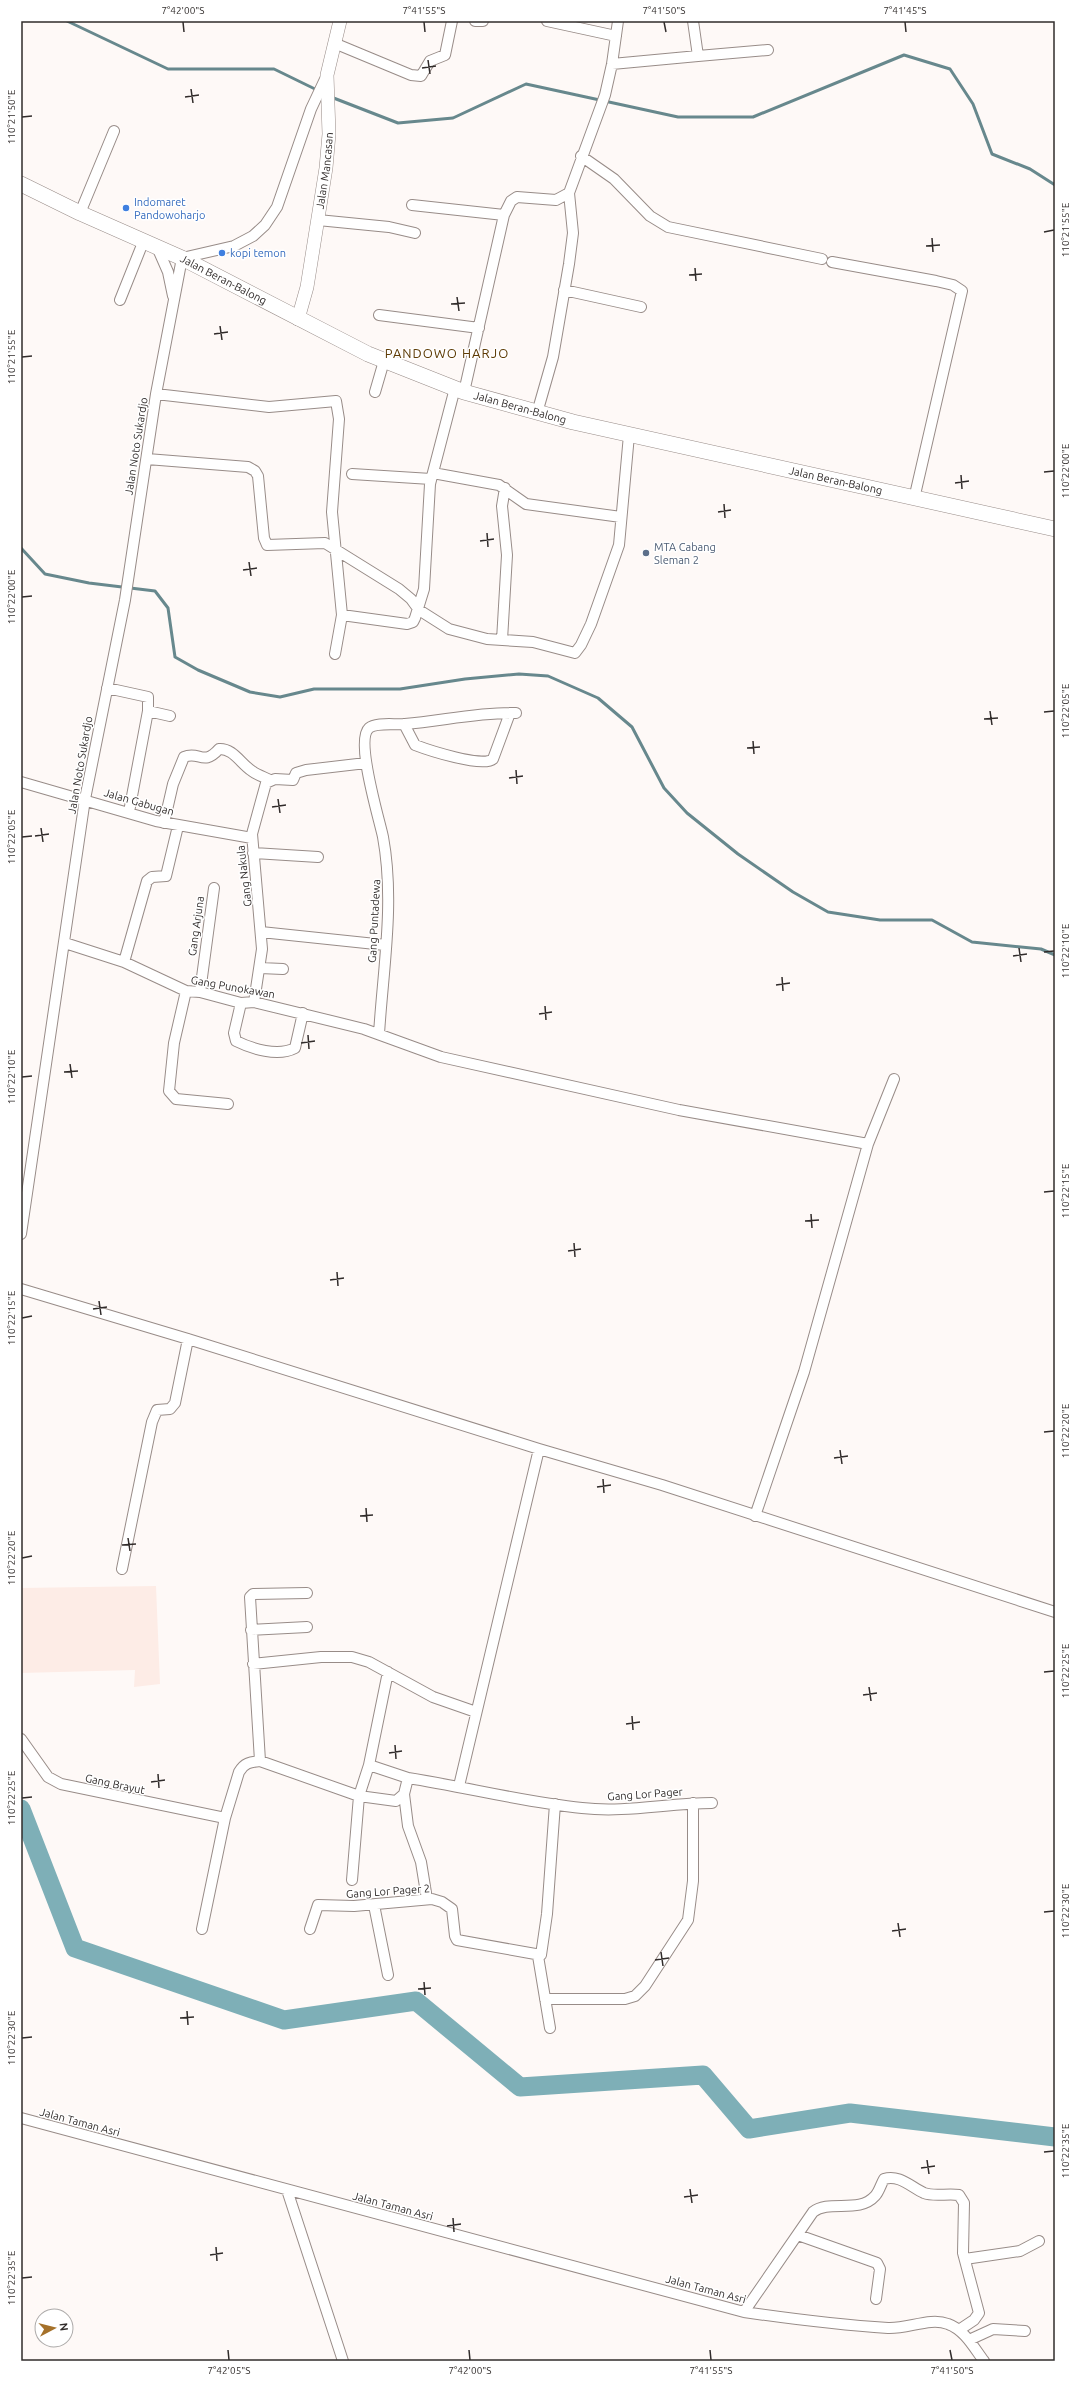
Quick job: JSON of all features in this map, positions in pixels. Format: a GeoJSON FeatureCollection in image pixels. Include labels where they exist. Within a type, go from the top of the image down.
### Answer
{"type":"FeatureCollection","features":[{"type":"Feature","properties":{"kind":"main road","name":"Jalan Beran-Balong"},"geometry":{"type":"LineString","coordinates":[[21,184],[80,214],[182,258],[298,319],[384,361],[459,390],[537,413],[629,435],[1055,530]]}},
{"type":"Feature","properties":{"kind":"street","name":"Jalan Mancasan"},"geometry":{"type":"LineString","coordinates":[[298,319],[307,287],[326,168],[329,134],[327,75],[340,21]]}},
{"type":"Feature","properties":{"kind":"street"},"geometry":{"type":"LineString","coordinates":[[334,43],[410,75],[421,76],[430,61],[445,56],[452,21]]}},
{"type":"Feature","properties":{"kind":"street"},"geometry":{"type":"LineString","coordinates":[[475,21],[483,21]]}},
{"type":"Feature","properties":{"kind":"street"},"geometry":{"type":"LineString","coordinates":[[547,21],[616,36]]}},
{"type":"Feature","properties":{"kind":"street"},"geometry":{"type":"LineString","coordinates":[[537,413],[553,357],[573,233],[569,193],[581,156],[605,95],[612,64],[618,21]]}},
{"type":"Feature","properties":{"kind":"street"},"geometry":{"type":"LineString","coordinates":[[694,21],[698,56]]}},
{"type":"Feature","properties":{"kind":"street"},"geometry":{"type":"LineString","coordinates":[[612,64],[768,50]]}},
{"type":"Feature","properties":{"kind":"street"},"geometry":{"type":"LineString","coordinates":[[182,258],[234,246],[253,236],[265,225],[277,207],[311,109],[327,75]]}},
{"type":"Feature","properties":{"kind":"street"},"geometry":{"type":"LineString","coordinates":[[80,214],[114,131]]}},
{"type":"Feature","properties":{"kind":"street"},"geometry":{"type":"LineString","coordinates":[[581,156],[614,179],[650,216],[668,227],[936,281],[953,285],[962,291],[914,499]]}},
{"type":"Feature","properties":{"kind":"street"},"geometry":{"type":"LineString","coordinates":[[342,615],[407,624],[413,622],[419,610],[424,589],[432,476],[449,404],[459,390],[479,328],[504,215],[511,201],[517,197],[556,200],[569,193]]}},
{"type":"Feature","properties":{"kind":"street"},"geometry":{"type":"LineString","coordinates":[[412,205],[504,215]]}},
{"type":"Feature","properties":{"kind":"street"},"geometry":{"type":"LineString","coordinates":[[318,220],[389,227],[415,233]]}},
{"type":"Feature","properties":{"kind":"street"},"geometry":{"type":"LineString","coordinates":[[120,300],[150,243]]}},
{"type":"Feature","properties":{"kind":"street","name":"Jalan Noto Sukardjo"},"geometry":{"type":"LineString","coordinates":[[150,243],[168,272],[174,302]]}},
{"type":"Feature","properties":{"kind":"street","name":"Jalan Noto Sukardjo"},"geometry":{"type":"LineString","coordinates":[[21,1234],[66,943],[85,799],[125,600],[128,571],[147,459],[156,394],[182,258]]}},
{"type":"Feature","properties":{"kind":"street"},"geometry":{"type":"LineString","coordinates":[[564,290],[641,307]]}},
{"type":"Feature","properties":{"kind":"street"},"geometry":{"type":"LineString","coordinates":[[379,315],[479,328]]}},
{"type":"Feature","properties":{"kind":"street"},"geometry":{"type":"LineString","coordinates":[[375,392],[384,361]]}},
{"type":"Feature","properties":{"kind":"street"},"geometry":{"type":"LineString","coordinates":[[156,394],[269,407],[336,401],[339,419],[332,512],[334,549],[342,615],[335,654]]}},
{"type":"Feature","properties":{"kind":"street"},"geometry":{"type":"LineString","coordinates":[[147,459],[248,467],[255,471],[258,476],[264,538],[267,545],[321,542],[399,589],[411,599],[419,610],[449,629],[469,636],[538,642],[574,653],[578,649],[591,624],[614,563],[618,545],[629,435]]}},
{"type":"Feature","properties":{"kind":"street"},"geometry":{"type":"LineString","coordinates":[[352,474],[432,476],[500,485],[526,504],[621,517]]}},
{"type":"Feature","properties":{"kind":"street"},"geometry":{"type":"LineString","coordinates":[[502,640],[507,555],[502,506],[505,488]]}},
{"type":"Feature","properties":{"kind":"street"},"geometry":{"type":"LineString","coordinates":[[107,688],[148,697],[148,711],[128,812]]}},
{"type":"Feature","properties":{"kind":"street"},"geometry":{"type":"LineString","coordinates":[[148,711],[170,716]]}},
{"type":"Feature","properties":{"kind":"street"},"geometry":{"type":"LineString","coordinates":[[513,713],[493,759],[488,762],[471,760],[415,745],[404,724],[482,714],[513,713]]}},
{"type":"Feature","properties":{"kind":"street","name":"Gang Puntadewa"},"geometry":{"type":"LineString","coordinates":[[379,1034],[385,945],[388,866],[366,763],[364,740],[369,728],[404,724]]}},
{"type":"Feature","properties":{"kind":"street"},"geometry":{"type":"LineString","coordinates":[[164,823],[173,784],[184,757],[187,755],[211,758],[219,749],[222,749],[232,752],[253,773],[270,780],[290,781],[295,779],[298,772],[366,763]]}},
{"type":"Feature","properties":{"kind":"street","name":"Gang Nakula"},"geometry":{"type":"LineString","coordinates":[[254,1002],[260,968],[261,932],[252,838],[260,803],[270,780]]}},
{"type":"Feature","properties":{"kind":"street","name":"Jalan Gabugan"},"geometry":{"type":"LineString","coordinates":[[21,782],[85,799],[164,823],[252,838]]}},
{"type":"Feature","properties":{"kind":"street"},"geometry":{"type":"LineString","coordinates":[[124,962],[147,881],[152,877],[166,876],[178,826]]}},
{"type":"Feature","properties":{"kind":"street"},"geometry":{"type":"LineString","coordinates":[[253,853],[318,857]]}},
{"type":"Feature","properties":{"kind":"street","name":"Gang Arjuna"},"geometry":{"type":"LineString","coordinates":[[200,992],[214,888]]}},
{"type":"Feature","properties":{"kind":"street"},"geometry":{"type":"LineString","coordinates":[[261,932],[385,945]]}},
{"type":"Feature","properties":{"kind":"street","name":"Gang Punokawan"},"geometry":{"type":"LineString","coordinates":[[66,943],[124,962],[186,991],[200,992],[241,1003],[254,1002],[303,1014],[379,1034],[441,1057],[678,1110],[868,1144]]}},
{"type":"Feature","properties":{"kind":"street"},"geometry":{"type":"LineString","coordinates":[[260,968],[283,969]]}},
{"type":"Feature","properties":{"kind":"street"},"geometry":{"type":"LineString","coordinates":[[186,991],[174,1043],[169,1091],[176,1099],[228,1104]]}},
{"type":"Feature","properties":{"kind":"street"},"geometry":{"type":"LineString","coordinates":[[241,1003],[234,1033],[236,1041],[270,1051],[289,1051],[295,1048],[303,1014]]}},
{"type":"Feature","properties":{"kind":"street"},"geometry":{"type":"LineString","coordinates":[[755,1516],[804,1372],[868,1144],[894,1079]]}},
{"type":"Feature","properties":{"kind":"street"},"geometry":{"type":"LineString","coordinates":[[21,1289],[188,1339],[539,1449],[662,1485],[1055,1612]]}},
{"type":"Feature","properties":{"kind":"street"},"geometry":{"type":"LineString","coordinates":[[122,1569],[152,1422],[157,1410],[170,1409],[175,1403],[188,1339]]}},
{"type":"Feature","properties":{"kind":"street"},"geometry":{"type":"LineString","coordinates":[[459,1786],[539,1449]]}},
{"type":"Feature","properties":{"kind":"street"},"geometry":{"type":"LineString","coordinates":[[260,1761],[251,1630],[252,1595],[307,1593]]}},
{"type":"Feature","properties":{"kind":"street"},"geometry":{"type":"LineString","coordinates":[[251,1630],[307,1627]]}},
{"type":"Feature","properties":{"kind":"street"},"geometry":{"type":"LineString","coordinates":[[254,1664],[338,1656],[369,1662],[433,1697],[476,1712]]}},
{"type":"Feature","properties":{"kind":"street"},"geometry":{"type":"LineString","coordinates":[[352,1880],[360,1796],[369,1765],[388,1672]]}},
{"type":"Feature","properties":{"kind":"street","name":"Gang Brayut"},"geometry":{"type":"LineString","coordinates":[[21,1739],[48,1777],[61,1784],[225,1818]]}},
{"type":"Feature","properties":{"kind":"street"},"geometry":{"type":"LineString","coordinates":[[202,1929],[225,1818],[242,1766],[260,1761],[337,1790],[360,1796],[396,1801],[404,1794]]}},
{"type":"Feature","properties":{"kind":"street","name":"Gang Lor Pager"},"geometry":{"type":"LineString","coordinates":[[369,1765],[408,1778],[582,1808],[620,1810],[693,1803],[712,1803]]}},
{"type":"Feature","properties":{"kind":"street"},"geometry":{"type":"LineString","coordinates":[[408,1778],[404,1794],[408,1826],[421,1862],[427,1899]]}},
{"type":"Feature","properties":{"kind":"street"},"geometry":{"type":"LineString","coordinates":[[545,1999],[625,1999],[636,1996],[645,1986],[688,1920],[693,1881],[693,1803]]}},
{"type":"Feature","properties":{"kind":"street"},"geometry":{"type":"LineString","coordinates":[[550,2028],[538,1956],[542,1952],[547,1914],[555,1804]]}},
{"type":"Feature","properties":{"kind":"street","name":"Gang Lor Pager 2"},"geometry":{"type":"LineString","coordinates":[[310,1928],[318,1905],[374,1905],[427,1899],[442,1902],[452,1909],[454,1936],[457,1940],[538,1956]]}},
{"type":"Feature","properties":{"kind":"street"},"geometry":{"type":"LineString","coordinates":[[374,1905],[388,1975]]}},
{"type":"Feature","properties":{"kind":"street","name":"Jalan Taman Asri"},"geometry":{"type":"LineString","coordinates":[[21,2118],[744,2312],[807,2321],[892,2328],[910,2327],[933,2322],[948,2324],[959,2330]]}},
{"type":"Feature","properties":{"kind":"street"},"geometry":{"type":"LineString","coordinates":[[744,2312],[816,2209],[857,2204],[871,2199],[876,2196],[884,2179],[893,2178],[912,2184],[925,2193],[955,2194],[961,2197],[964,2209],[964,2259],[979,2313],[974,2320],[959,2330],[969,2340],[984,2361]]}},
{"type":"Feature","properties":{"kind":"street"},"geometry":{"type":"LineString","coordinates":[[287,2190],[343,2361]]}},
{"type":"Feature","properties":{"kind":"street"},"geometry":{"type":"LineString","coordinates":[[798,2235],[877,2263],[880,2269],[876,2299]]}},
{"type":"Feature","properties":{"kind":"street"},"geometry":{"type":"LineString","coordinates":[[964,2259],[1020,2250],[1039,2241]]}},
{"type":"Feature","properties":{"kind":"street"},"geometry":{"type":"LineString","coordinates":[[969,2340],[993,2329],[1025,2331]]}},
{"type":"Feature","properties":{"kind":"shaded area"},"geometry":{"type":"Polygon","coordinates":[[[156,1586],[160,1684],[134,1687],[135,1670],[21,1673],[21,1588],[156,1586]]]}},
{"type":"Feature","properties":{"kind":"waterway"},"geometry":{"type":"LineString","coordinates":[[67,21],[168,69],[274,69],[317,90]]}},
{"type":"Feature","properties":{"kind":"waterway"},"geometry":{"type":"LineString","coordinates":[[331,97],[398,123],[453,118],[526,84],[678,117],[753,117],[904,55],[950,69],[973,104],[992,154],[1030,169],[1055,185]]}},
{"type":"Feature","properties":{"kind":"waterway"},"geometry":{"type":"LineString","coordinates":[[21,548],[45,574],[89,583],[155,591],[168,608],[175,657],[198,670],[250,692],[280,697],[314,689],[400,689],[465,679],[519,674],[548,676],[598,698],[632,727],[664,788],[687,813],[738,854],[793,892],[828,912],[880,920],[932,920],[972,942],[1041,949],[1055,955]]}},
{"type":"Feature","properties":{"kind":"waterway"},"geometry":{"type":"LineString","coordinates":[[21,1809],[75,1948],[284,2020],[416,2001],[520,2087],[703,2075],[749,2129],[850,2113],[1055,2137]]}},
{"type":"Feature","properties":{"kind":"place","name":"Indomaret Pandowoharjo"},"geometry":{"type":"Point","coordinates":[126,208]}},
{"type":"Feature","properties":{"kind":"place","name":"kopi temon"},"geometry":{"type":"Point","coordinates":[222,253]}},
{"type":"Feature","properties":{"kind":"place","name":"MTA Cabang Sleman 2"},"geometry":{"type":"Point","coordinates":[646,553]}},
{"type":"Feature","properties":{"kind":"district","name":"PANDOWO HARJO"},"geometry":{"type":"Point","coordinates":[447,353]}}]}
